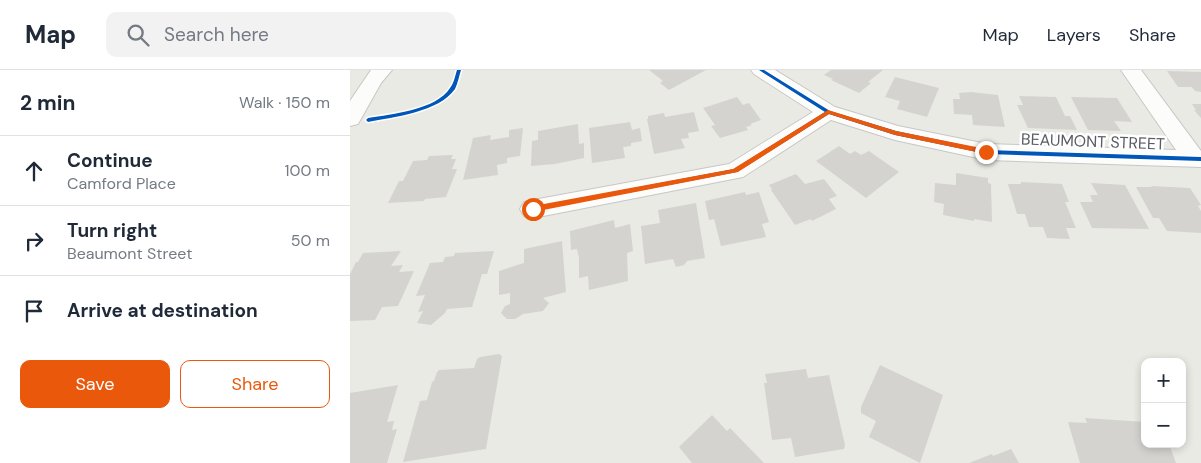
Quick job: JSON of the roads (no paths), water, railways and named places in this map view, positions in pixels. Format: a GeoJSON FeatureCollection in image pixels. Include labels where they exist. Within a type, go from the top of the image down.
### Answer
{"type":"FeatureCollection","features":[{"type":"Feature","properties":{"kind":"street"},"geometry":{"type":"LineString","coordinates":[[359,119],[373,80],[382,70]]}},
{"type":"Feature","properties":{"kind":"street","name":"BEAUMONT STREET"},"geometry":{"type":"LineString","coordinates":[[761,70],[828,112],[895,133],[986,152],[1198,159]]}},
{"type":"Feature","properties":{"kind":"street"},"geometry":{"type":"LineString","coordinates":[[1131,70],[1198,159]]}},
{"type":"Feature","properties":{"kind":"street"},"geometry":{"type":"LineString","coordinates":[[533,209],[735,171],[828,112]]}}]}
